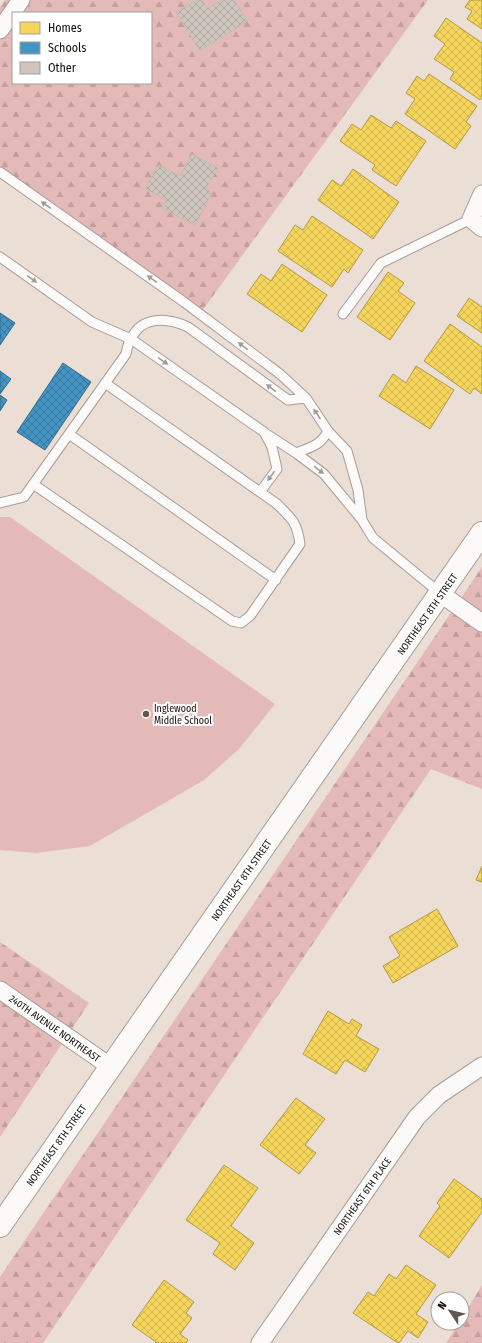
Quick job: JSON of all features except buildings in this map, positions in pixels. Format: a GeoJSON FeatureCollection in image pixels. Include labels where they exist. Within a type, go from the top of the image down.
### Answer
{"type":"FeatureCollection","features":[{"type":"Feature","properties":{"kind":"street"},"geometry":{"type":"LineString","coordinates":[[13,12],[21,0]]}},
{"type":"Feature","properties":{"kind":"street"},"geometry":{"type":"LineString","coordinates":[[0,30],[12,13]]}},
{"type":"Feature","properties":{"kind":"street"},"geometry":{"type":"LineString","coordinates":[[477,224],[482,194]]}},
{"type":"Feature","properties":{"kind":"street","name":"NORTHEAST 8TH STREET"},"geometry":{"type":"LineString","coordinates":[[0,1226],[482,533]]}},
{"type":"Feature","properties":{"kind":"street"},"geometry":{"type":"LineString","coordinates":[[441,594],[482,623]]}},
{"type":"Feature","properties":{"kind":"street","name":"240TH AVENUE NORTHEAST"},"geometry":{"type":"LineString","coordinates":[[0,990],[111,1067]]}},
{"type":"Feature","properties":{"kind":"street","name":"NORTHEAST 6TH PLACE"},"geometry":{"type":"LineString","coordinates":[[260,1343],[417,1117],[439,1095],[482,1066]]}},
{"type":"Feature","properties":{"kind":"lane"},"geometry":{"type":"LineString","coordinates":[[0,172],[184,302],[280,374],[306,398],[328,431],[347,451],[358,490],[362,520]]}},
{"type":"Feature","properties":{"kind":"lane"},"geometry":{"type":"LineString","coordinates":[[343,314],[381,263],[477,224]]}},
{"type":"Feature","properties":{"kind":"lane"},"geometry":{"type":"LineString","coordinates":[[0,257],[92,322],[130,339],[296,453],[324,474],[362,520],[373,538],[441,594]]}},
{"type":"Feature","properties":{"kind":"lane"},"geometry":{"type":"LineString","coordinates":[[0,503],[24,497],[126,354],[130,339],[138,327],[148,322],[160,320],[176,322],[188,327],[204,337],[288,400],[306,398]]}},
{"type":"Feature","properties":{"kind":"lane"},"geometry":{"type":"LineString","coordinates":[[33,484],[232,621],[241,623],[250,616],[276,580],[300,544],[298,529],[291,518],[277,504],[105,383]]}},
{"type":"Feature","properties":{"kind":"lane"},"geometry":{"type":"LineString","coordinates":[[296,453],[315,446],[323,439],[328,431]]}},
{"type":"Feature","properties":{"kind":"lane"},"geometry":{"type":"LineString","coordinates":[[260,492],[277,469],[272,447],[264,432]]}},
{"type":"Feature","properties":{"kind":"lane"},"geometry":{"type":"LineString","coordinates":[[69,434],[276,580]]}},
{"type":"Feature","properties":{"kind":"green space"},"geometry":{"type":"Polygon","coordinates":[[[5,0],[428,0],[202,311],[0,169],[0,7],[5,0]]]}},
{"type":"Feature","properties":{"kind":"green space"},"geometry":{"type":"Polygon","coordinates":[[[0,517],[10,517],[275,704],[239,749],[204,780],[90,846],[36,853],[0,850],[0,517]]]}},
{"type":"Feature","properties":{"kind":"green space"},"geometry":{"type":"Polygon","coordinates":[[[482,567],[482,789],[431,769],[43,1343],[0,1343],[0,1277],[482,567]]]}},
{"type":"Feature","properties":{"kind":"green space"},"geometry":{"type":"Polygon","coordinates":[[[0,942],[89,1003],[0,1137],[0,942]]]}},
{"type":"Feature","properties":{"kind":"green space"},"geometry":{"type":"Polygon","coordinates":[[[482,1285],[482,1343],[446,1343],[454,1331],[470,1331],[470,1305],[482,1285]]]}},
{"type":"Feature","properties":{"kind":"place","name":"Inglewood Middle School"},"geometry":{"type":"Point","coordinates":[146,714]}}]}
